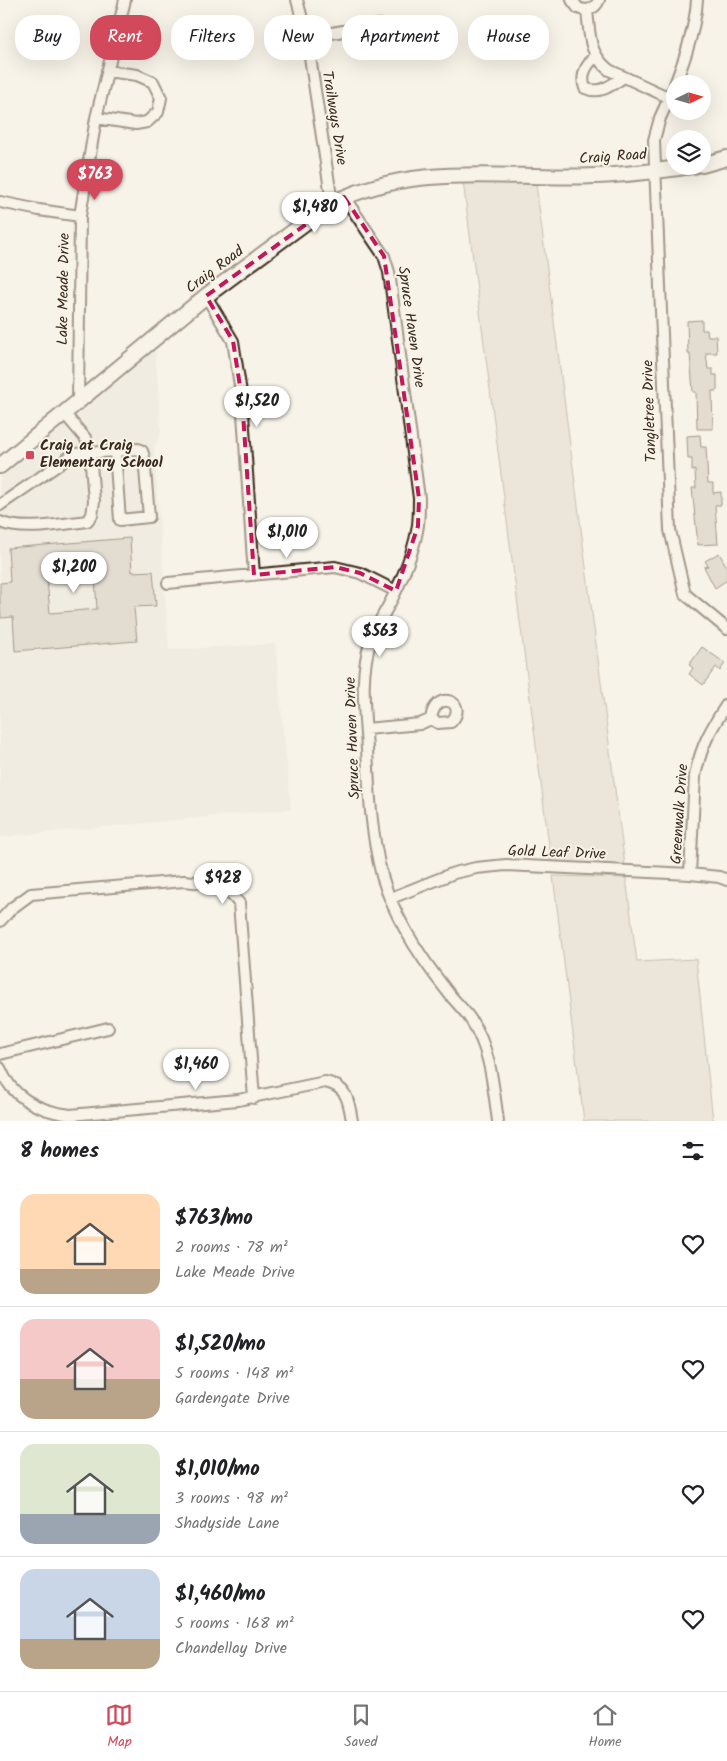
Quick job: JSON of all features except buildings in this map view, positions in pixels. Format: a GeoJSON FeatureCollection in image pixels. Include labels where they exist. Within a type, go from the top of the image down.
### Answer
{"type":"FeatureCollection","features":[{"type":"Feature","properties":{"kind":"main road"},"geometry":{"type":"LineString","coordinates":[[711,162],[727,158]]}},
{"type":"Feature","properties":{"kind":"main road","name":"Craig Road"},"geometry":{"type":"LineString","coordinates":[[0,466],[206,296],[338,200],[366,189],[395,181],[438,175],[596,176],[666,169]]}},
{"type":"Feature","properties":{"kind":"street","name":"Lake Meade Drive"},"geometry":{"type":"LineString","coordinates":[[78,403],[80,216],[96,118],[124,0]]}},
{"type":"Feature","properties":{"kind":"street","name":"Trailways Drive"},"geometry":{"type":"LineString","coordinates":[[297,0],[301,15]]}},
{"type":"Feature","properties":{"kind":"street"},"geometry":{"type":"LineString","coordinates":[[572,0],[578,8],[587,10],[595,6],[599,0]]}},
{"type":"Feature","properties":{"kind":"street","name":"Tangletree Drive"},"geometry":{"type":"LineString","coordinates":[[679,75],[692,37],[697,0]]}},
{"type":"Feature","properties":{"kind":"street"},"geometry":{"type":"LineString","coordinates":[[587,10],[591,44],[596,56],[609,70],[666,96]]}},
{"type":"Feature","properties":{"kind":"street"},"geometry":{"type":"LineString","coordinates":[[596,56],[590,61],[584,71],[582,80],[585,88],[598,91],[624,77]]}},
{"type":"Feature","properties":{"kind":"street","name":"Trailways Drive"},"geometry":{"type":"LineString","coordinates":[[311,60],[338,200]]}},
{"type":"Feature","properties":{"kind":"street"},"geometry":{"type":"LineString","coordinates":[[96,118],[136,124],[147,122],[158,112],[161,98],[153,82],[137,75],[107,71]]}},
{"type":"Feature","properties":{"kind":"street","name":"Tangletree Drive"},"geometry":{"type":"LineString","coordinates":[[666,106],[660,118],[654,140],[670,530],[684,594],[727,629]]}},
{"type":"Feature","properties":{"kind":"street","name":"Spruce Haven Drive"},"geometry":{"type":"LineString","coordinates":[[338,200],[384,256],[389,272],[418,488],[418,526],[409,558],[396,591],[371,639],[365,666],[363,698],[373,829],[383,878],[403,924],[418,951],[446,990],[471,1020],[490,1064],[498,1121]]}},
{"type":"Feature","properties":{"kind":"street"},"geometry":{"type":"LineString","coordinates":[[0,202],[80,216]]}},
{"type":"Feature","properties":{"kind":"street"},"geometry":{"type":"LineString","coordinates":[[206,296],[232,341],[236,360],[242,399],[254,575]]}},
{"type":"Feature","properties":{"kind":"street"},"geometry":{"type":"LineString","coordinates":[[0,522],[8,526],[39,526],[87,521],[92,515],[94,501],[90,452],[86,439],[64,414]]}},
{"type":"Feature","properties":{"kind":"street"},"geometry":{"type":"LineString","coordinates":[[0,505],[74,454],[138,449],[142,451],[144,457],[149,517],[120,520],[114,451]]}},
{"type":"Feature","properties":{"kind":"street"},"geometry":{"type":"LineString","coordinates":[[168,583],[336,567],[360,573],[396,591]]}},
{"type":"Feature","properties":{"kind":"street","name":"Greenwalk Drive"},"geometry":{"type":"LineString","coordinates":[[690,874],[695,776],[698,762],[702,746],[727,704]]}},
{"type":"Feature","properties":{"kind":"street"},"geometry":{"type":"LineString","coordinates":[[366,729],[420,724],[431,719]]}},
{"type":"Feature","properties":{"kind":"street","name":"Gold Leaf Drive"},"geometry":{"type":"LineString","coordinates":[[391,898],[454,873],[476,868],[506,866],[690,874],[719,877],[727,880]]}},
{"type":"Feature","properties":{"kind":"street"},"geometry":{"type":"LineString","coordinates":[[0,921],[12,908],[30,894],[184,881],[223,885],[239,903],[254,1098]]}},
{"type":"Feature","properties":{"kind":"street"},"geometry":{"type":"LineString","coordinates":[[0,1054],[108,1028]]}},
{"type":"Feature","properties":{"kind":"street"},"geometry":{"type":"LineString","coordinates":[[0,1068],[14,1090],[30,1103],[51,1113],[70,1115],[254,1098],[325,1082],[340,1087],[345,1093],[349,1102],[352,1121]]}},
{"type":"Feature","properties":{"kind":"highlighted area"},"geometry":{"type":"Polygon","coordinates":[[[344,197],[384,256],[419,498],[418,526],[396,591],[360,573],[335,567],[254,575],[242,399],[233,341],[206,296],[344,197]]]}},
{"type":"Feature","properties":{"kind":"shaded area"},"geometry":{"type":"Polygon","coordinates":[[[463,181],[536,184],[625,866],[551,861],[463,181]]]}},
{"type":"Feature","properties":{"kind":"shaded area"},"geometry":{"type":"Polygon","coordinates":[[[155,349],[161,432],[154,448],[169,650],[275,644],[291,809],[0,837],[0,477],[155,349]]]}},
{"type":"Feature","properties":{"kind":"shaded area"},"geometry":{"type":"Polygon","coordinates":[[[553,876],[626,878],[637,962],[696,959],[713,1121],[584,1121],[553,876]]]}},
{"type":"Feature","properties":{"kind":"place","name":"Craig at Craig Elementary School"},"geometry":{"type":"Point","coordinates":[30,455]}}]}
